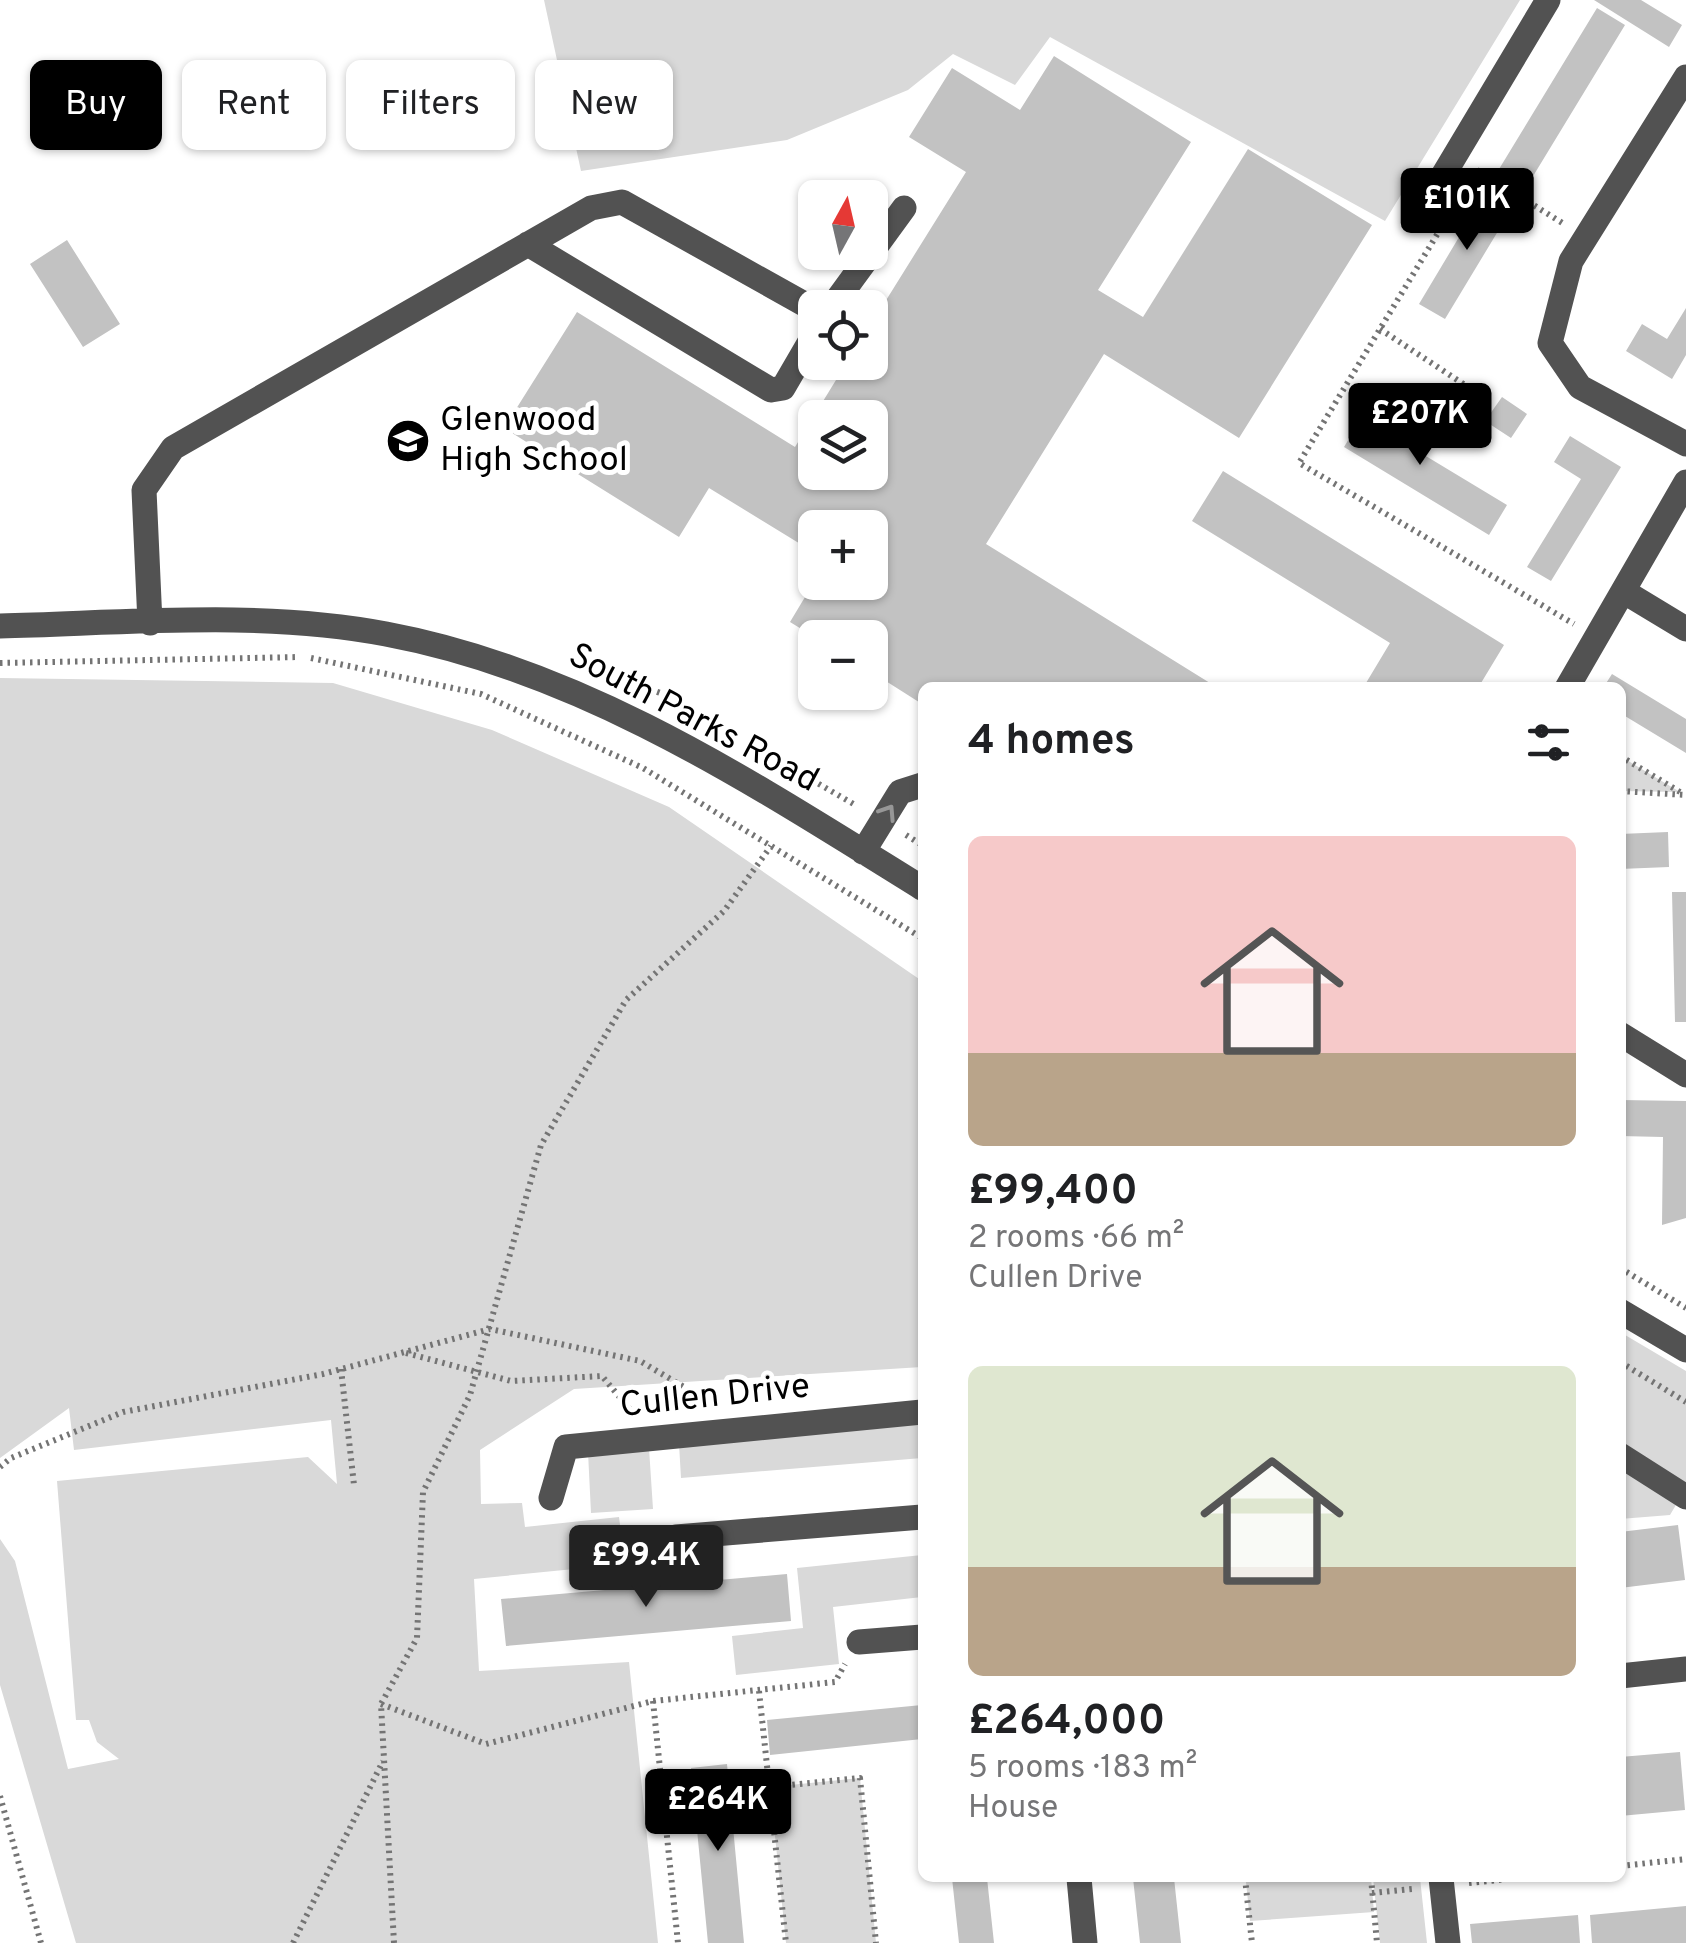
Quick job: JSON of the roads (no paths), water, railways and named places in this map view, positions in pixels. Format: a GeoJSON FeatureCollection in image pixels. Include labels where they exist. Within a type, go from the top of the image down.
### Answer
{"type":"FeatureCollection","features":[{"type":"Feature","properties":{"kind":"street"},"geometry":{"type":"LineString","coordinates":[[1438,208],[1548,0]]}},
{"type":"Feature","properties":{"kind":"street"},"geometry":{"type":"LineString","coordinates":[[1686,77],[1570,261],[1550,342],[1580,387],[1686,444]]}},
{"type":"Feature","properties":{"kind":"street"},"geometry":{"type":"LineString","coordinates":[[150,623],[144,490],[173,448],[591,208],[622,202],[798,300]]}},
{"type":"Feature","properties":{"kind":"street"},"geometry":{"type":"LineString","coordinates":[[845,290],[904,208]]}},
{"type":"Feature","properties":{"kind":"street"},"geometry":{"type":"LineString","coordinates":[[528,244],[771,390],[782,388],[798,362]]}},
{"type":"Feature","properties":{"kind":"street"},"geometry":{"type":"LineString","coordinates":[[1571,682],[1686,482]]}},
{"type":"Feature","properties":{"kind":"street"},"geometry":{"type":"LineString","coordinates":[[1622,592],[1686,629]]}},
{"type":"Feature","properties":{"kind":"street","name":"South Parks Road"},"geometry":{"type":"LineString","coordinates":[[0,626],[150,623],[315,626],[382,633],[516,668],[582,694],[676,741],[918,886]]}},
{"type":"Feature","properties":{"kind":"street"},"geometry":{"type":"LineString","coordinates":[[864,852],[900,792],[918,786]]}},
{"type":"Feature","properties":{"kind":"street"},"geometry":{"type":"LineString","coordinates":[[1626,1038],[1686,1075]]}},
{"type":"Feature","properties":{"kind":"street"},"geometry":{"type":"LineString","coordinates":[[1626,1314],[1686,1350]]}},
{"type":"Feature","properties":{"kind":"street","name":"Cullen Drive"},"geometry":{"type":"LineString","coordinates":[[552,1498],[566,1448],[918,1412]]}},
{"type":"Feature","properties":{"kind":"street"},"geometry":{"type":"LineString","coordinates":[[1626,1459],[1686,1497]]}},
{"type":"Feature","properties":{"kind":"street"},"geometry":{"type":"LineString","coordinates":[[676,1537],[918,1516]]}},
{"type":"Feature","properties":{"kind":"street"},"geometry":{"type":"LineString","coordinates":[[859,1642],[918,1638]]}},
{"type":"Feature","properties":{"kind":"street"},"geometry":{"type":"LineString","coordinates":[[1626,1675],[1686,1669]]}},
{"type":"Feature","properties":{"kind":"street"},"geometry":{"type":"LineString","coordinates":[[1078,1882],[1085,1943]]}},
{"type":"Feature","properties":{"kind":"street"},"geometry":{"type":"LineString","coordinates":[[1442,1882],[1448,1943]]}},
{"type":"Feature","properties":{"kind":"place","name":"Glenwood High School"},"geometry":{"type":"Point","coordinates":[408,441]}}]}
